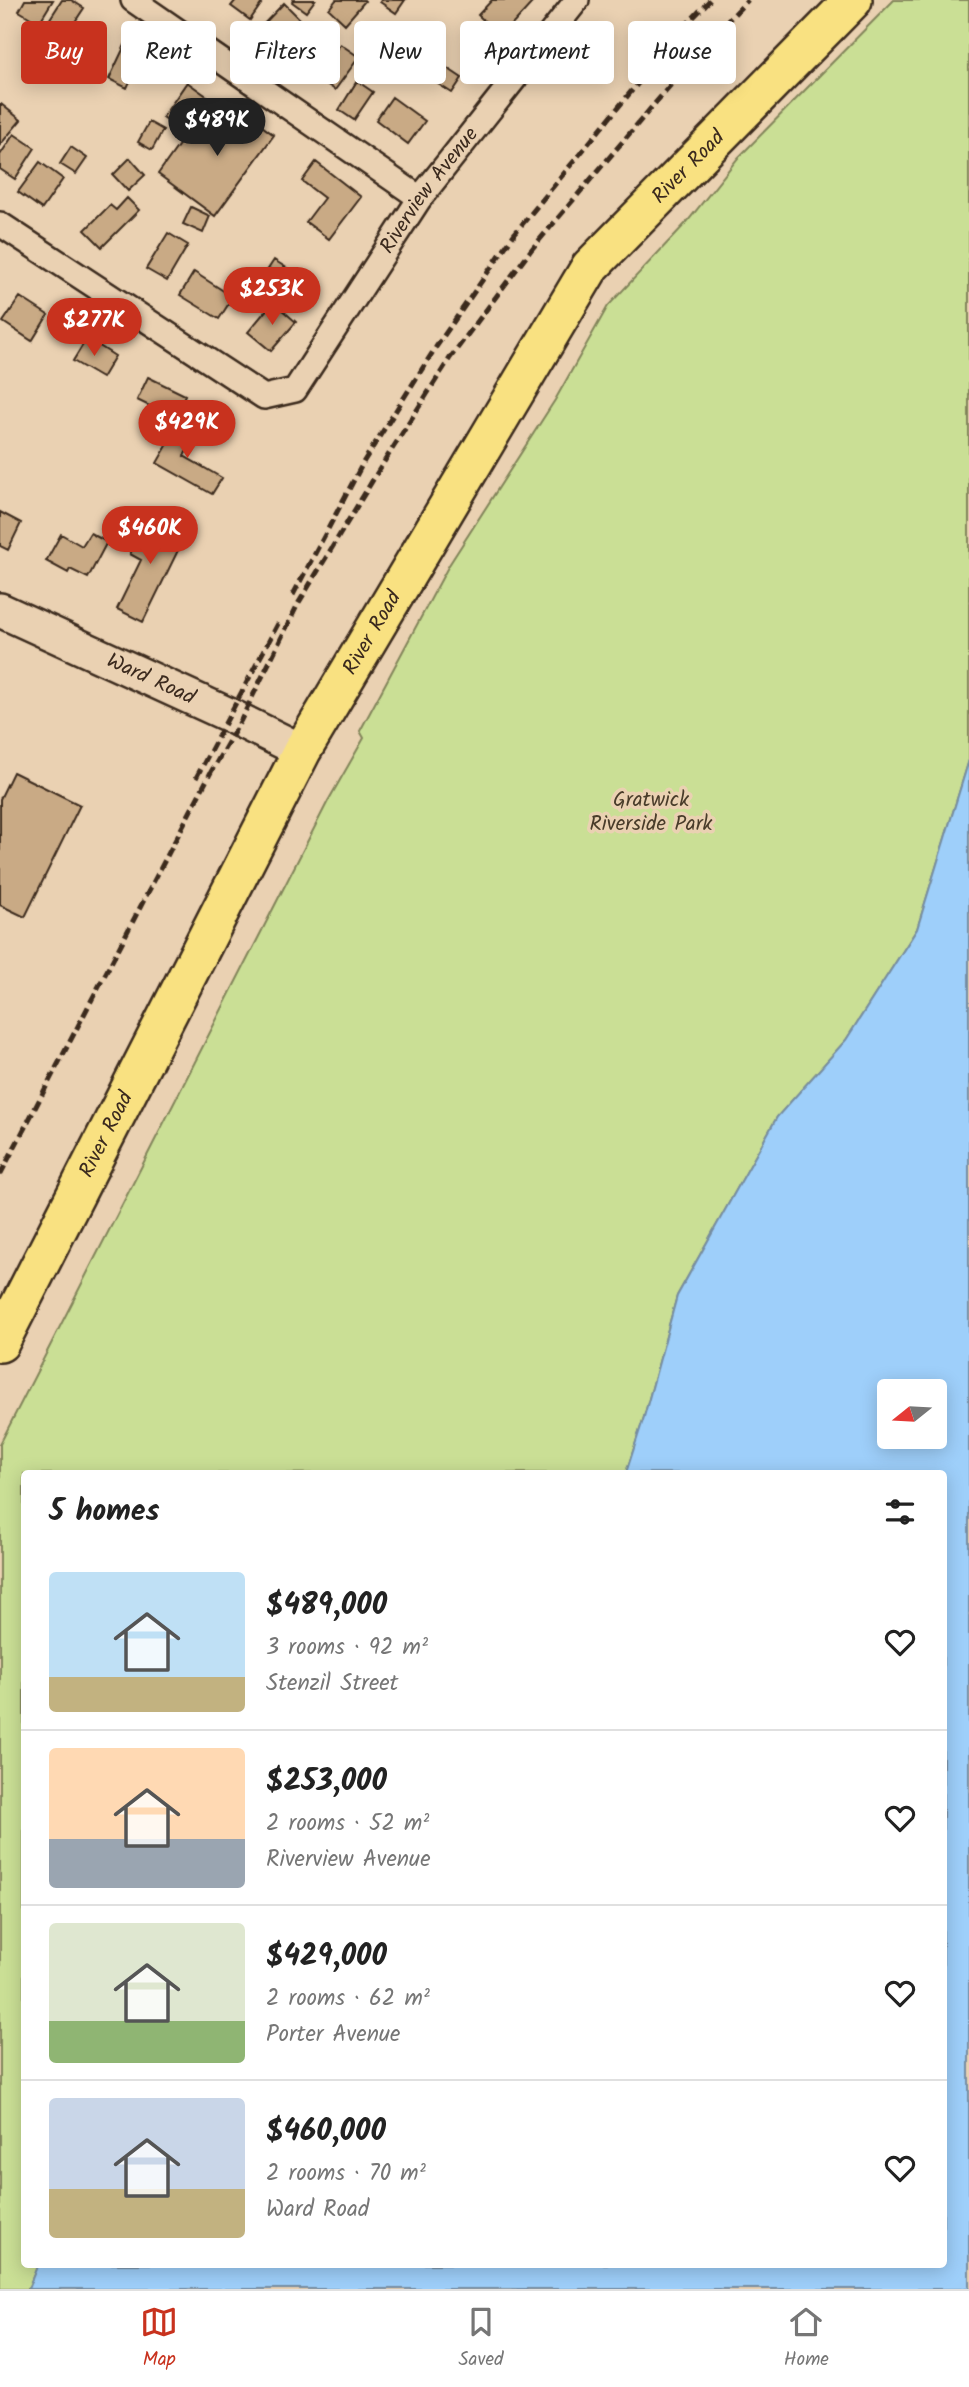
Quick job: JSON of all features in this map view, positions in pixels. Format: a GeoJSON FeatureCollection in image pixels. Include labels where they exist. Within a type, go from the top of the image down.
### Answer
{"type":"FeatureCollection","features":[{"type":"Feature","properties":{"kind":"main road","name":"River Road"},"geometry":{"type":"LineString","coordinates":[[0,1343],[303,751],[590,267],[853,0]]}},
{"type":"Feature","properties":{"kind":"main road","name":"Ward Road"},"geometry":{"type":"LineString","coordinates":[[0,610],[303,751]]}},
{"type":"Feature","properties":{"kind":"street"},"geometry":{"type":"LineString","coordinates":[[134,0],[420,198]]}},
{"type":"Feature","properties":{"kind":"street","name":"Riverview Avenue"},"geometry":{"type":"LineString","coordinates":[[0,224],[264,397],[295,390],[420,198],[577,0]]}},
{"type":"Feature","properties":{"kind":"green space","name":"Gratwick Riverside Park"},"geometry":{"type":"Polygon","coordinates":[[[894,0],[969,0],[969,760],[917,929],[846,1040],[777,1117],[677,1296],[627,1470],[21,1470],[21,2268],[37,2268],[28,2289],[0,2289],[0,1444],[328,801],[364,738],[360,731],[449,565],[555,400],[608,306],[687,222],[738,158],[894,0]]]}},
{"type":"Feature","properties":{"kind":"water"},"geometry":{"type":"Polygon","coordinates":[[[969,760],[969,2289],[28,2289],[36,2268],[947,2268],[947,1470],[627,1470],[677,1296],[777,1117],[846,1040],[917,929],[969,760]]]}},
{"type":"Feature","properties":{"kind":"building"},"geometry":{"type":"Polygon","coordinates":[[[25,0],[53,0],[40,21],[19,11],[25,0]]]}},
{"type":"Feature","properties":{"kind":"building"},"geometry":{"type":"Polygon","coordinates":[[[62,0],[71,0],[84,8],[75,21],[48,21],[62,0]]]}},
{"type":"Feature","properties":{"kind":"building"},"geometry":{"type":"Polygon","coordinates":[[[236,0],[264,0],[250,20],[231,6],[236,0]]]}},
{"type":"Feature","properties":{"kind":"building"},"geometry":{"type":"Polygon","coordinates":[[[315,0],[306,12],[292,2],[315,0]]]}},
{"type":"Feature","properties":{"kind":"building"},"geometry":{"type":"Polygon","coordinates":[[[336,0],[365,1],[345,24],[329,9],[336,0]]]}},
{"type":"Feature","properties":{"kind":"building"},"geometry":{"type":"Polygon","coordinates":[[[405,0],[396,13],[380,2],[405,0]]]}},
{"type":"Feature","properties":{"kind":"building"},"geometry":{"type":"Polygon","coordinates":[[[492,0],[530,0],[532,3],[516,21],[484,21],[478,15],[492,0]]]}},
{"type":"Feature","properties":{"kind":"building"},"geometry":{"type":"Polygon","coordinates":[[[284,3],[299,18],[296,21],[267,21],[284,3]]]}},
{"type":"Feature","properties":{"kind":"building"},"geometry":{"type":"Polygon","coordinates":[[[340,44],[354,54],[354,64],[340,83],[340,44]]]}},
{"type":"Feature","properties":{"kind":"building"},"geometry":{"type":"Polygon","coordinates":[[[121,54],[121,84],[129,84],[127,88],[109,79],[121,54]]]}},
{"type":"Feature","properties":{"kind":"building"},"geometry":{"type":"Polygon","coordinates":[[[446,67],[460,77],[452,93],[438,84],[446,84],[446,67]]]}},
{"type":"Feature","properties":{"kind":"building"},"geometry":{"type":"Polygon","coordinates":[[[186,84],[208,97],[184,132],[163,117],[186,84]]]}},
{"type":"Feature","properties":{"kind":"building"},"geometry":{"type":"Polygon","coordinates":[[[326,84],[339,84],[335,90],[326,84]]]}},
{"type":"Feature","properties":{"kind":"building"},"geometry":{"type":"Polygon","coordinates":[[[355,84],[361,84],[373,92],[354,120],[339,110],[355,84]]]}},
{"type":"Feature","properties":{"kind":"building"},"geometry":{"type":"Polygon","coordinates":[[[392,97],[425,121],[408,144],[376,120],[392,97]]]}},
{"type":"Feature","properties":{"kind":"building"},"geometry":{"type":"Polygon","coordinates":[[[227,100],[274,135],[215,216],[158,174],[188,132],[198,140],[227,100]]]}},
{"type":"Feature","properties":{"kind":"building"},"geometry":{"type":"Polygon","coordinates":[[[0,104],[21,120],[0,145],[0,104]]]}},
{"type":"Feature","properties":{"kind":"building"},"geometry":{"type":"Polygon","coordinates":[[[149,122],[163,130],[152,150],[138,142],[149,122]]]}},
{"type":"Feature","properties":{"kind":"building"},"geometry":{"type":"Polygon","coordinates":[[[14,134],[35,148],[15,179],[0,169],[0,155],[14,134]]]}},
{"type":"Feature","properties":{"kind":"building"},"geometry":{"type":"Polygon","coordinates":[[[71,147],[87,158],[76,174],[60,164],[71,147]]]}},
{"type":"Feature","properties":{"kind":"building"},"geometry":{"type":"Polygon","coordinates":[[[130,158],[145,175],[128,191],[113,175],[130,158]]]}},
{"type":"Feature","properties":{"kind":"building"},"geometry":{"type":"Polygon","coordinates":[[[40,162],[63,179],[42,209],[18,192],[40,162]]]}},
{"type":"Feature","properties":{"kind":"building"},"geometry":{"type":"Polygon","coordinates":[[[316,162],[361,197],[329,239],[306,222],[324,198],[302,181],[316,162]]]}},
{"type":"Feature","properties":{"kind":"building"},"geometry":{"type":"Polygon","coordinates":[[[127,198],[139,210],[102,247],[85,230],[110,205],[116,210],[127,198]]]}},
{"type":"Feature","properties":{"kind":"building"},"geometry":{"type":"Polygon","coordinates":[[[191,207],[210,216],[203,233],[183,224],[191,207]]]}},
{"type":"Feature","properties":{"kind":"building"},"geometry":{"type":"Polygon","coordinates":[[[168,233],[188,245],[167,281],[146,269],[168,233]]]}},
{"type":"Feature","properties":{"kind":"building"},"geometry":{"type":"Polygon","coordinates":[[[274,260],[298,275],[286,295],[261,280],[274,260]]]}},
{"type":"Feature","properties":{"kind":"building"},"geometry":{"type":"Polygon","coordinates":[[[194,272],[233,297],[219,319],[180,295],[194,272]]]}},
{"type":"Feature","properties":{"kind":"building"},"geometry":{"type":"Polygon","coordinates":[[[20,297],[48,315],[32,341],[3,322],[20,297]]]}},
{"type":"Feature","properties":{"kind":"building"},"geometry":{"type":"Polygon","coordinates":[[[273,302],[296,322],[271,351],[248,332],[273,302]]]}},
{"type":"Feature","properties":{"kind":"building"},"geometry":{"type":"Polygon","coordinates":[[[87,338],[115,356],[102,378],[73,361],[87,338]]]}},
{"type":"Feature","properties":{"kind":"building"},"geometry":{"type":"Polygon","coordinates":[[[148,377],[185,395],[174,418],[137,400],[148,377]]]}},
{"type":"Feature","properties":{"kind":"building"},"geometry":{"type":"Polygon","coordinates":[[[181,421],[198,430],[184,456],[222,478],[212,494],[157,463],[181,421]]]}},
{"type":"Feature","properties":{"kind":"building"},"geometry":{"type":"Polygon","coordinates":[[[0,512],[21,523],[8,550],[0,546],[0,512]]]}},
{"type":"Feature","properties":{"kind":"building"},"geometry":{"type":"Polygon","coordinates":[[[149,515],[186,534],[143,622],[117,609],[141,560],[130,554],[149,515]]]}},
{"type":"Feature","properties":{"kind":"building"},"geometry":{"type":"Polygon","coordinates":[[[90,533],[107,542],[88,578],[70,569],[68,573],[46,561],[61,534],[82,546],[90,533]]]}},
{"type":"Feature","properties":{"kind":"building"},"geometry":{"type":"Polygon","coordinates":[[[13,772],[80,805],[25,917],[0,905],[0,799],[13,772]]]}},
{"type":"Feature","properties":{"kind":"railway"},"geometry":{"type":"LineString","coordinates":[[293,595],[364,461],[436,347],[515,233],[685,26],[710,0]]}},
{"type":"Feature","properties":{"kind":"railway"},"geometry":{"type":"LineString","coordinates":[[0,1175],[211,772],[241,720],[298,604],[450,358],[531,250],[706,43],[748,0]]}},
{"type":"Feature","properties":{"kind":"railway"},"geometry":{"type":"LineString","coordinates":[[196,778],[280,620]]}}]}
